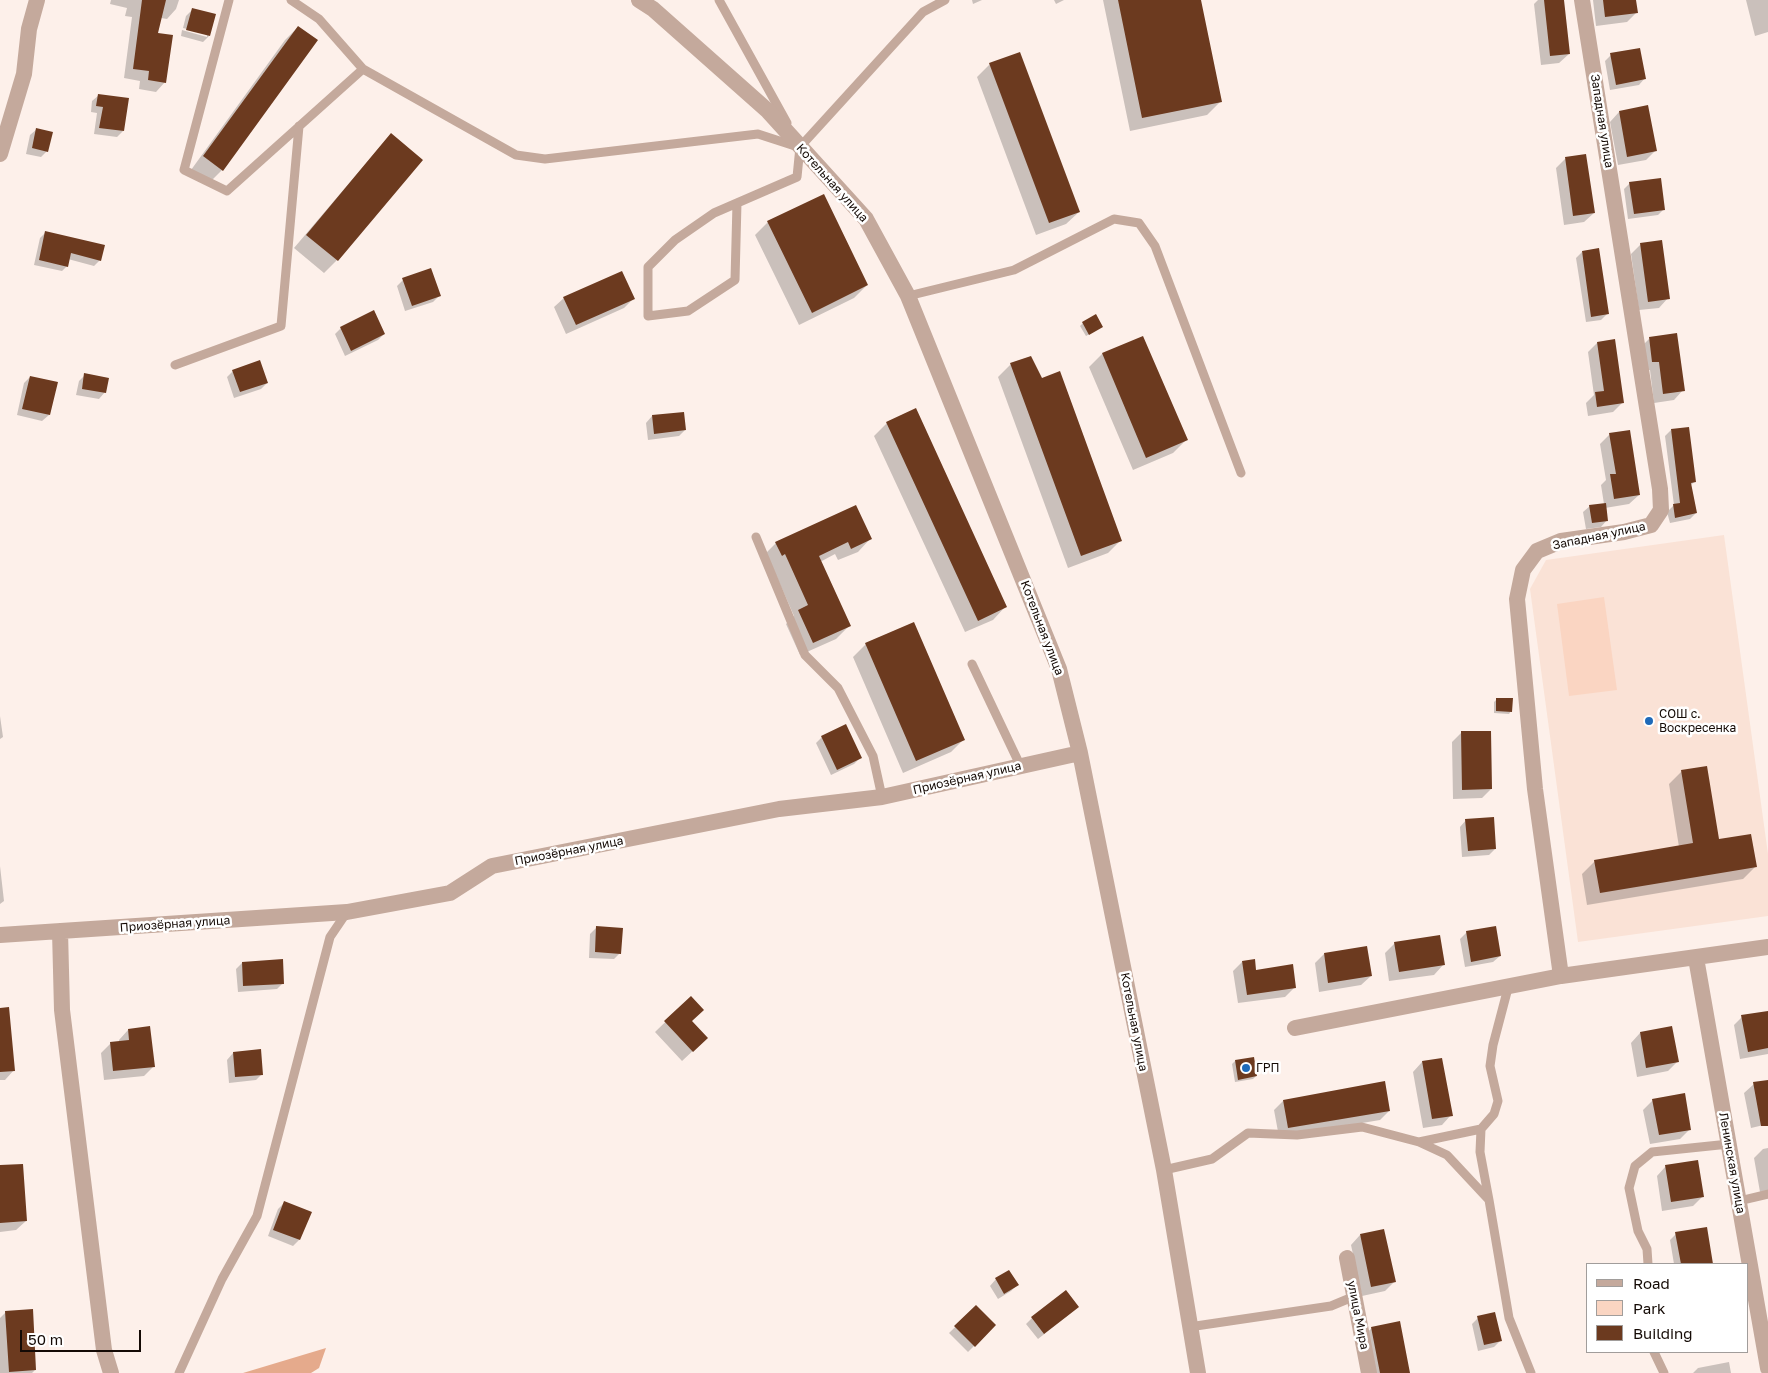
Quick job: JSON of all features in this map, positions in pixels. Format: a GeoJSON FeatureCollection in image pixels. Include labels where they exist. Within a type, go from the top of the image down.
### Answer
{"type":"FeatureCollection","features":[{"type":"Feature","properties":{"kind":"street"},"geometry":{"type":"LineString","coordinates":[[0,154],[24,74],[29,29],[37,0]]}},
{"type":"Feature","properties":{"kind":"street","name":"Котельная улица"},"geometry":{"type":"LineString","coordinates":[[639,0],[653,9],[768,111],[866,219],[908,296],[1059,669],[1080,753],[1164,1170],[1198,1373]]}},
{"type":"Feature","properties":{"kind":"street","name":"Западная улица"},"geometry":{"type":"LineString","coordinates":[[1562,976],[1535,788],[1517,599],[1523,570],[1537,551],[1561,541],[1624,532],[1651,525],[1661,510],[1658,480],[1582,0]]}},
{"type":"Feature","properties":{"kind":"street","name":"Приозёрная улица"},"geometry":{"type":"LineString","coordinates":[[0,935],[347,912],[450,893],[492,866],[779,809],[882,796],[1080,753]]}},
{"type":"Feature","properties":{"kind":"street"},"geometry":{"type":"LineString","coordinates":[[60,931],[62,1010],[104,1350],[110,1373]]}},
{"type":"Feature","properties":{"kind":"street"},"geometry":{"type":"LineString","coordinates":[[1295,1028],[1562,976],[1768,947]]}},
{"type":"Feature","properties":{"kind":"street","name":"Ленинская улица"},"geometry":{"type":"LineString","coordinates":[[1696,958],[1768,1368]]}},
{"type":"Feature","properties":{"kind":"street","name":"улица Мира"},"geometry":{"type":"LineString","coordinates":[[1347,1258],[1369,1373]]}},
{"type":"Feature","properties":{"kind":"lane"},"geometry":{"type":"LineString","coordinates":[[229,0],[184,170],[227,191],[363,68]]}},
{"type":"Feature","properties":{"kind":"lane"},"geometry":{"type":"LineString","coordinates":[[291,0],[319,19],[363,68],[516,155],[545,158],[758,134],[800,147]]}},
{"type":"Feature","properties":{"kind":"lane"},"geometry":{"type":"LineString","coordinates":[[719,0],[800,147],[798,177],[714,212],[675,240],[648,267],[648,316],[688,311],[735,280],[737,203]]}},
{"type":"Feature","properties":{"kind":"lane"},"geometry":{"type":"LineString","coordinates":[[800,147],[923,12],[945,0]]}},
{"type":"Feature","properties":{"kind":"lane"},"geometry":{"type":"LineString","coordinates":[[175,364],[281,326],[299,126]]}},
{"type":"Feature","properties":{"kind":"lane"},"geometry":{"type":"LineString","coordinates":[[908,296],[1014,270],[1114,218],[1139,223],[1154,246],[1240,473]]}},
{"type":"Feature","properties":{"kind":"lane"},"geometry":{"type":"LineString","coordinates":[[756,537],[805,655],[838,688],[872,756],[882,796]]}},
{"type":"Feature","properties":{"kind":"lane"},"geometry":{"type":"LineString","coordinates":[[972,664],[1020,766]]}},
{"type":"Feature","properties":{"kind":"lane"},"geometry":{"type":"LineString","coordinates":[[180,1373],[222,1279],[257,1216],[330,937],[347,912]]}},
{"type":"Feature","properties":{"kind":"lane"},"geometry":{"type":"LineString","coordinates":[[1418,1142],[1481,1129],[1494,1114],[1498,1101],[1490,1066],[1493,1045],[1508,988]]}},
{"type":"Feature","properties":{"kind":"lane"},"geometry":{"type":"LineString","coordinates":[[1164,1170],[1212,1159],[1248,1133],[1297,1135],[1362,1127],[1418,1142],[1447,1155],[1489,1200]]}},
{"type":"Feature","properties":{"kind":"lane"},"geometry":{"type":"LineString","coordinates":[[1481,1129],[1480,1152],[1509,1318],[1531,1373]]}},
{"type":"Feature","properties":{"kind":"lane"},"geometry":{"type":"LineString","coordinates":[[1648,1263],[1646,1248],[1638,1231],[1629,1188],[1635,1166],[1652,1152],[1729,1144]]}},
{"type":"Feature","properties":{"kind":"lane"},"geometry":{"type":"LineString","coordinates":[[1739,1201],[1768,1194]]}},
{"type":"Feature","properties":{"kind":"lane"},"geometry":{"type":"LineString","coordinates":[[1189,1327],[1331,1306],[1355,1296]]}},
{"type":"Feature","properties":{"kind":"lane"},"geometry":{"type":"LineString","coordinates":[[1654,1353],[1664,1373]]}},
{"type":"Feature","properties":{"kind":"shaded area","name":"СОШ с. Воскресенка"},"geometry":{"type":"Polygon","coordinates":[[[1724,535],[1768,854],[1768,916],[1578,942],[1530,589],[1546,560],[1724,535]]]}},
{"type":"Feature","properties":{"kind":"shaded area"},"geometry":{"type":"Polygon","coordinates":[[[326,1348],[319,1368],[311,1373],[243,1373],[326,1348]]]}},
{"type":"Feature","properties":{"kind":"green space"},"geometry":{"type":"Polygon","coordinates":[[[1604,597],[1617,690],[1569,696],[1557,604],[1604,597]]]}},
{"type":"Feature","properties":{"kind":"building"},"geometry":{"type":"Polygon","coordinates":[[[142,0],[166,0],[158,33],[173,35],[166,83],[148,80],[149,71],[133,69],[142,0]]]}},
{"type":"Feature","properties":{"kind":"building"},"geometry":{"type":"Polygon","coordinates":[[[1118,0],[1201,0],[1222,102],[1142,118],[1118,0]]]}},
{"type":"Feature","properties":{"kind":"building"},"geometry":{"type":"Polygon","coordinates":[[[1544,0],[1564,0],[1570,54],[1550,56],[1544,0]]]}},
{"type":"Feature","properties":{"kind":"building"},"geometry":{"type":"Polygon","coordinates":[[[1603,0],[1636,0],[1638,13],[1605,17],[1603,0]]]}},
{"type":"Feature","properties":{"kind":"building"},"geometry":{"type":"Polygon","coordinates":[[[192,8],[216,14],[210,36],[186,30],[192,8]]]}},
{"type":"Feature","properties":{"kind":"building"},"geometry":{"type":"Polygon","coordinates":[[[298,26],[318,40],[223,171],[203,156],[298,26]]]}},
{"type":"Feature","properties":{"kind":"building"},"geometry":{"type":"Polygon","coordinates":[[[1640,48],[1646,79],[1616,85],[1610,53],[1640,48]]]}},
{"type":"Feature","properties":{"kind":"building"},"geometry":{"type":"Polygon","coordinates":[[[1020,52],[1080,212],[1049,223],[989,63],[1020,52]]]}},
{"type":"Feature","properties":{"kind":"building"},"geometry":{"type":"Polygon","coordinates":[[[98,94],[129,98],[124,131],[99,128],[103,107],[96,106],[98,94]]]}},
{"type":"Feature","properties":{"kind":"building"},"geometry":{"type":"Polygon","coordinates":[[[1648,105],[1657,151],[1627,157],[1619,111],[1648,105]]]}},
{"type":"Feature","properties":{"kind":"building"},"geometry":{"type":"Polygon","coordinates":[[[36,128],[53,132],[48,152],[32,148],[36,128]]]}},
{"type":"Feature","properties":{"kind":"building"},"geometry":{"type":"Polygon","coordinates":[[[391,133],[423,160],[338,261],[306,235],[391,133]]]}},
{"type":"Feature","properties":{"kind":"building"},"geometry":{"type":"Polygon","coordinates":[[[1586,154],[1595,213],[1573,216],[1565,157],[1586,154]]]}},
{"type":"Feature","properties":{"kind":"building"},"geometry":{"type":"Polygon","coordinates":[[[1661,178],[1665,210],[1634,214],[1629,182],[1661,178]]]}},
{"type":"Feature","properties":{"kind":"building"},"geometry":{"type":"Polygon","coordinates":[[[824,194],[868,285],[812,313],[767,221],[824,194]]]}},
{"type":"Feature","properties":{"kind":"building"},"geometry":{"type":"Polygon","coordinates":[[[45,231],[105,245],[101,261],[71,253],[68,267],[39,260],[45,231]]]}},
{"type":"Feature","properties":{"kind":"building"},"geometry":{"type":"Polygon","coordinates":[[[1662,240],[1670,299],[1648,302],[1640,243],[1662,240]]]}},
{"type":"Feature","properties":{"kind":"building"},"geometry":{"type":"Polygon","coordinates":[[[1599,248],[1609,314],[1591,317],[1582,251],[1599,248]]]}},
{"type":"Feature","properties":{"kind":"building"},"geometry":{"type":"Polygon","coordinates":[[[431,268],[441,296],[412,306],[402,278],[431,268]]]}},
{"type":"Feature","properties":{"kind":"building"},"geometry":{"type":"Polygon","coordinates":[[[622,271],[635,299],[576,325],[563,297],[622,271]]]}},
{"type":"Feature","properties":{"kind":"building"},"geometry":{"type":"Polygon","coordinates":[[[374,310],[385,334],[351,351],[340,327],[374,310]]]}},
{"type":"Feature","properties":{"kind":"building"},"geometry":{"type":"Polygon","coordinates":[[[1096,314],[1103,327],[1089,335],[1082,322],[1096,314]]]}},
{"type":"Feature","properties":{"kind":"building"},"geometry":{"type":"Polygon","coordinates":[[[1677,333],[1685,391],[1663,394],[1659,362],[1652,362],[1649,337],[1677,333]]]}},
{"type":"Feature","properties":{"kind":"building"},"geometry":{"type":"Polygon","coordinates":[[[1143,336],[1188,440],[1146,458],[1102,353],[1143,336]]]}},
{"type":"Feature","properties":{"kind":"building"},"geometry":{"type":"Polygon","coordinates":[[[1615,339],[1624,403],[1597,407],[1595,392],[1604,391],[1597,342],[1615,339]]]}},
{"type":"Feature","properties":{"kind":"building"},"geometry":{"type":"Polygon","coordinates":[[[1031,356],[1042,378],[1060,371],[1122,541],[1081,556],[1010,363],[1031,356]]]}},
{"type":"Feature","properties":{"kind":"building"},"geometry":{"type":"Polygon","coordinates":[[[260,360],[268,383],[240,392],[232,370],[260,360]]]}},
{"type":"Feature","properties":{"kind":"building"},"geometry":{"type":"Polygon","coordinates":[[[84,373],[109,378],[106,393],[82,389],[84,373]]]}},
{"type":"Feature","properties":{"kind":"building"},"geometry":{"type":"Polygon","coordinates":[[[30,376],[58,382],[50,415],[22,409],[30,376]]]}},
{"type":"Feature","properties":{"kind":"building"},"geometry":{"type":"Polygon","coordinates":[[[916,408],[1007,607],[978,621],[886,422],[916,408]]]}},
{"type":"Feature","properties":{"kind":"building"},"geometry":{"type":"Polygon","coordinates":[[[684,412],[686,430],[654,434],[652,415],[684,412]]]}},
{"type":"Feature","properties":{"kind":"building"},"geometry":{"type":"Polygon","coordinates":[[[1689,427],[1696,482],[1691,483],[1697,513],[1675,518],[1673,504],[1680,503],[1671,429],[1689,427]]]}},
{"type":"Feature","properties":{"kind":"building"},"geometry":{"type":"Polygon","coordinates":[[[1630,430],[1640,495],[1614,499],[1610,474],[1616,474],[1609,433],[1630,430]]]}},
{"type":"Feature","properties":{"kind":"building"},"geometry":{"type":"Polygon","coordinates":[[[1606,503],[1608,521],[1592,523],[1589,505],[1606,503]]]}},
{"type":"Feature","properties":{"kind":"building"},"geometry":{"type":"Polygon","coordinates":[[[856,505],[872,539],[851,549],[848,542],[819,556],[851,626],[813,643],[798,610],[808,605],[785,554],[782,556],[775,542],[856,505]]]}},
{"type":"Feature","properties":{"kind":"building"},"geometry":{"type":"Polygon","coordinates":[[[914,622],[965,740],[916,761],[865,643],[914,622]]]}},
{"type":"Feature","properties":{"kind":"building"},"geometry":{"type":"Polygon","coordinates":[[[1496,698],[1513,698],[1512,712],[1496,711],[1496,698]]]}},
{"type":"Feature","properties":{"kind":"building"},"geometry":{"type":"Polygon","coordinates":[[[846,724],[862,758],[837,770],[821,736],[846,724]]]}},
{"type":"Feature","properties":{"kind":"building"},"geometry":{"type":"Polygon","coordinates":[[[1461,731],[1491,731],[1492,789],[1462,790],[1461,731]]]}},
{"type":"Feature","properties":{"kind":"building"},"geometry":{"type":"Polygon","coordinates":[[[1707,766],[1719,839],[1751,834],[1757,867],[1600,893],[1594,860],[1693,843],[1681,770],[1707,766]]]}},
{"type":"Feature","properties":{"kind":"building"},"geometry":{"type":"Polygon","coordinates":[[[1494,817],[1496,849],[1468,851],[1465,819],[1494,817]]]}},
{"type":"Feature","properties":{"kind":"building"},"geometry":{"type":"Polygon","coordinates":[[[596,926],[623,928],[621,954],[595,952],[596,926]]]}},
{"type":"Feature","properties":{"kind":"building"},"geometry":{"type":"Polygon","coordinates":[[[1496,926],[1501,956],[1471,962],[1466,931],[1496,926]]]}},
{"type":"Feature","properties":{"kind":"building"},"geometry":{"type":"Polygon","coordinates":[[[1440,935],[1445,965],[1399,972],[1394,942],[1440,935]]]}},
{"type":"Feature","properties":{"kind":"building"},"geometry":{"type":"Polygon","coordinates":[[[1367,946],[1372,976],[1328,983],[1324,953],[1367,946]]]}},
{"type":"Feature","properties":{"kind":"building"},"geometry":{"type":"Polygon","coordinates":[[[283,959],[284,984],[243,986],[242,962],[283,959]]]}},
{"type":"Feature","properties":{"kind":"building"},"geometry":{"type":"Polygon","coordinates":[[[1255,959],[1256,970],[1293,964],[1296,988],[1247,995],[1242,961],[1255,959]]]}},
{"type":"Feature","properties":{"kind":"building"},"geometry":{"type":"Polygon","coordinates":[[[691,996],[704,1010],[692,1021],[708,1038],[693,1052],[664,1021],[691,996]]]}},
{"type":"Feature","properties":{"kind":"building"},"geometry":{"type":"Polygon","coordinates":[[[9,1007],[15,1071],[0,1072],[0,1008],[9,1007]]]}},
{"type":"Feature","properties":{"kind":"building"},"geometry":{"type":"Polygon","coordinates":[[[1768,1011],[1768,1048],[1748,1052],[1741,1015],[1768,1011]]]}},
{"type":"Feature","properties":{"kind":"building"},"geometry":{"type":"Polygon","coordinates":[[[150,1026],[155,1067],[113,1071],[110,1042],[129,1040],[128,1029],[150,1026]]]}},
{"type":"Feature","properties":{"kind":"building"},"geometry":{"type":"Polygon","coordinates":[[[1672,1026],[1679,1062],[1646,1068],[1640,1032],[1672,1026]]]}},
{"type":"Feature","properties":{"kind":"building"},"geometry":{"type":"Polygon","coordinates":[[[261,1049],[263,1075],[235,1077],[233,1052],[261,1049]]]}},
{"type":"Feature","properties":{"kind":"building","name":"ГРП"},"geometry":{"type":"Polygon","coordinates":[[[1254,1057],[1257,1076],[1238,1080],[1235,1060],[1254,1057]]]}},
{"type":"Feature","properties":{"kind":"building"},"geometry":{"type":"Polygon","coordinates":[[[1442,1058],[1453,1116],[1432,1119],[1422,1061],[1442,1058]]]}},
{"type":"Feature","properties":{"kind":"building"},"geometry":{"type":"Polygon","coordinates":[[[1768,1080],[1768,1126],[1761,1126],[1753,1082],[1768,1080]]]}},
{"type":"Feature","properties":{"kind":"building"},"geometry":{"type":"Polygon","coordinates":[[[1385,1081],[1390,1111],[1288,1128],[1283,1100],[1385,1081]]]}},
{"type":"Feature","properties":{"kind":"building"},"geometry":{"type":"Polygon","coordinates":[[[1685,1093],[1691,1130],[1659,1135],[1652,1099],[1685,1093]]]}},
{"type":"Feature","properties":{"kind":"building"},"geometry":{"type":"Polygon","coordinates":[[[1698,1160],[1704,1197],[1671,1202],[1665,1165],[1698,1160]]]}},
{"type":"Feature","properties":{"kind":"building"},"geometry":{"type":"Polygon","coordinates":[[[23,1164],[27,1221],[0,1223],[0,1165],[23,1164]]]}},
{"type":"Feature","properties":{"kind":"building"},"geometry":{"type":"Polygon","coordinates":[[[284,1201],[312,1212],[300,1240],[273,1230],[284,1201]]]}},
{"type":"Feature","properties":{"kind":"building"},"geometry":{"type":"Polygon","coordinates":[[[1707,1227],[1713,1263],[1681,1263],[1675,1232],[1707,1227]]]}},
{"type":"Feature","properties":{"kind":"building"},"geometry":{"type":"Polygon","coordinates":[[[1384,1229],[1396,1282],[1371,1287],[1360,1234],[1384,1229]]]}},
{"type":"Feature","properties":{"kind":"building"},"geometry":{"type":"Polygon","coordinates":[[[1009,1270],[1019,1285],[1004,1294],[995,1278],[1009,1270]]]}},
{"type":"Feature","properties":{"kind":"building"},"geometry":{"type":"Polygon","coordinates":[[[1066,1290],[1079,1307],[1044,1334],[1031,1317],[1066,1290]]]}},
{"type":"Feature","properties":{"kind":"building"},"geometry":{"type":"Polygon","coordinates":[[[976,1305],[996,1325],[975,1347],[954,1326],[976,1305]]]}},
{"type":"Feature","properties":{"kind":"building"},"geometry":{"type":"Polygon","coordinates":[[[33,1309],[36,1370],[9,1372],[5,1311],[33,1309]]]}},
{"type":"Feature","properties":{"kind":"building"},"geometry":{"type":"Polygon","coordinates":[[[1495,1312],[1502,1341],[1484,1345],[1477,1316],[1495,1312]]]}},
{"type":"Feature","properties":{"kind":"building"},"geometry":{"type":"Polygon","coordinates":[[[1400,1321],[1410,1373],[1380,1373],[1371,1327],[1400,1321]]]}},
{"type":"Feature","properties":{"kind":"place","name":"СОШ с. Воскресенка"},"geometry":{"type":"Point","coordinates":[1649,721]}},
{"type":"Feature","properties":{"kind":"place","name":"ГРП"},"geometry":{"type":"Point","coordinates":[1246,1068]}}]}
